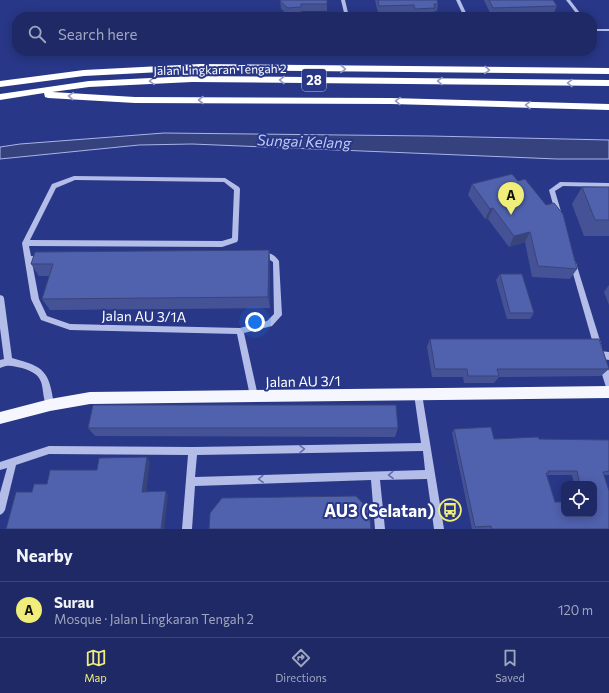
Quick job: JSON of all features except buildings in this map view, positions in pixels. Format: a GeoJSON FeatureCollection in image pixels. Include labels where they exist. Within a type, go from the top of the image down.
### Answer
{"type":"FeatureCollection","features":[{"type":"Feature","properties":{"kind":"highway","name":"Jalan Lingkaran Tengah 2"},"geometry":{"type":"LineString","coordinates":[[0,84],[84,73],[200,67],[609,71]]}},
{"type":"Feature","properties":{"kind":"highway","name":"Jalan Lingkaran Tengah 2"},"geometry":{"type":"LineString","coordinates":[[0,97],[89,84],[192,79],[609,83]]}},
{"type":"Feature","properties":{"kind":"highway"},"geometry":{"type":"LineString","coordinates":[[19,94],[135,100],[391,101],[609,107]]}},
{"type":"Feature","properties":{"kind":"main road","name":"Jalan AU 3/1"},"geometry":{"type":"LineString","coordinates":[[0,418],[50,405],[90,398],[609,392]]}},
{"type":"Feature","properties":{"kind":"street"},"geometry":{"type":"LineString","coordinates":[[343,0],[346,12]]}},
{"type":"Feature","properties":{"kind":"street"},"geometry":{"type":"LineString","coordinates":[[458,0],[464,12]]}},
{"type":"Feature","properties":{"kind":"street"},"geometry":{"type":"LineString","coordinates":[[568,0],[577,12]]}},
{"type":"Feature","properties":{"kind":"street"},"geometry":{"type":"LineString","coordinates":[[597,30],[609,30]]}},
{"type":"Feature","properties":{"kind":"street"},"geometry":{"type":"LineString","coordinates":[[74,178],[225,180],[237,189],[235,240],[222,244],[26,243],[54,186],[74,178]]}},
{"type":"Feature","properties":{"kind":"street"},"geometry":{"type":"LineString","coordinates":[[562,225],[552,190],[562,184],[609,185]]}},
{"type":"Feature","properties":{"kind":"street","name":"Jalan AU 3/1A"},"geometry":{"type":"LineString","coordinates":[[26,243],[27,259],[35,299],[44,318],[70,327],[240,331],[269,324],[278,314],[276,261],[269,255],[254,255]]}},
{"type":"Feature","properties":{"kind":"street"},"geometry":{"type":"LineString","coordinates":[[572,258],[609,384]]}},
{"type":"Feature","properties":{"kind":"street"},"geometry":{"type":"LineString","coordinates":[[27,259],[51,259]]}},
{"type":"Feature","properties":{"kind":"street"},"geometry":{"type":"LineString","coordinates":[[0,298],[8,361]]}},
{"type":"Feature","properties":{"kind":"street"},"geometry":{"type":"LineString","coordinates":[[240,331],[254,396]]}},
{"type":"Feature","properties":{"kind":"street"},"geometry":{"type":"LineString","coordinates":[[600,355],[609,356]]}},
{"type":"Feature","properties":{"kind":"street"},"geometry":{"type":"LineString","coordinates":[[0,364],[8,361],[36,368],[47,381],[50,405]]}},
{"type":"Feature","properties":{"kind":"street"},"geometry":{"type":"LineString","coordinates":[[418,394],[439,529]]}},
{"type":"Feature","properties":{"kind":"street"},"geometry":{"type":"LineString","coordinates":[[0,466],[49,450],[426,447]]}},
{"type":"Feature","properties":{"kind":"street"},"geometry":{"type":"LineString","coordinates":[[187,529],[194,450]]}},
{"type":"Feature","properties":{"kind":"street"},"geometry":{"type":"LineString","coordinates":[[0,510],[13,461]]}},
{"type":"Feature","properties":{"kind":"street"},"geometry":{"type":"LineString","coordinates":[[191,482],[430,474]]}},
{"type":"Feature","properties":{"kind":"street"},"geometry":{"type":"LineString","coordinates":[[375,476],[380,529]]}},
{"type":"Feature","properties":{"kind":"water","name":"Sungai Kelang"},"geometry":{"type":"Polygon","coordinates":[[[164,133],[609,140],[609,159],[557,159],[192,144],[139,145],[0,159],[0,147],[20,144],[164,133]]]}},
{"type":"Feature","properties":{"kind":"place","name":"Surau"},"geometry":{"type":"Point","coordinates":[511,215]}},
{"type":"Feature","properties":{"kind":"place","name":"AU3 (Selatan)"},"geometry":{"type":"Point","coordinates":[450,510]}}]}
